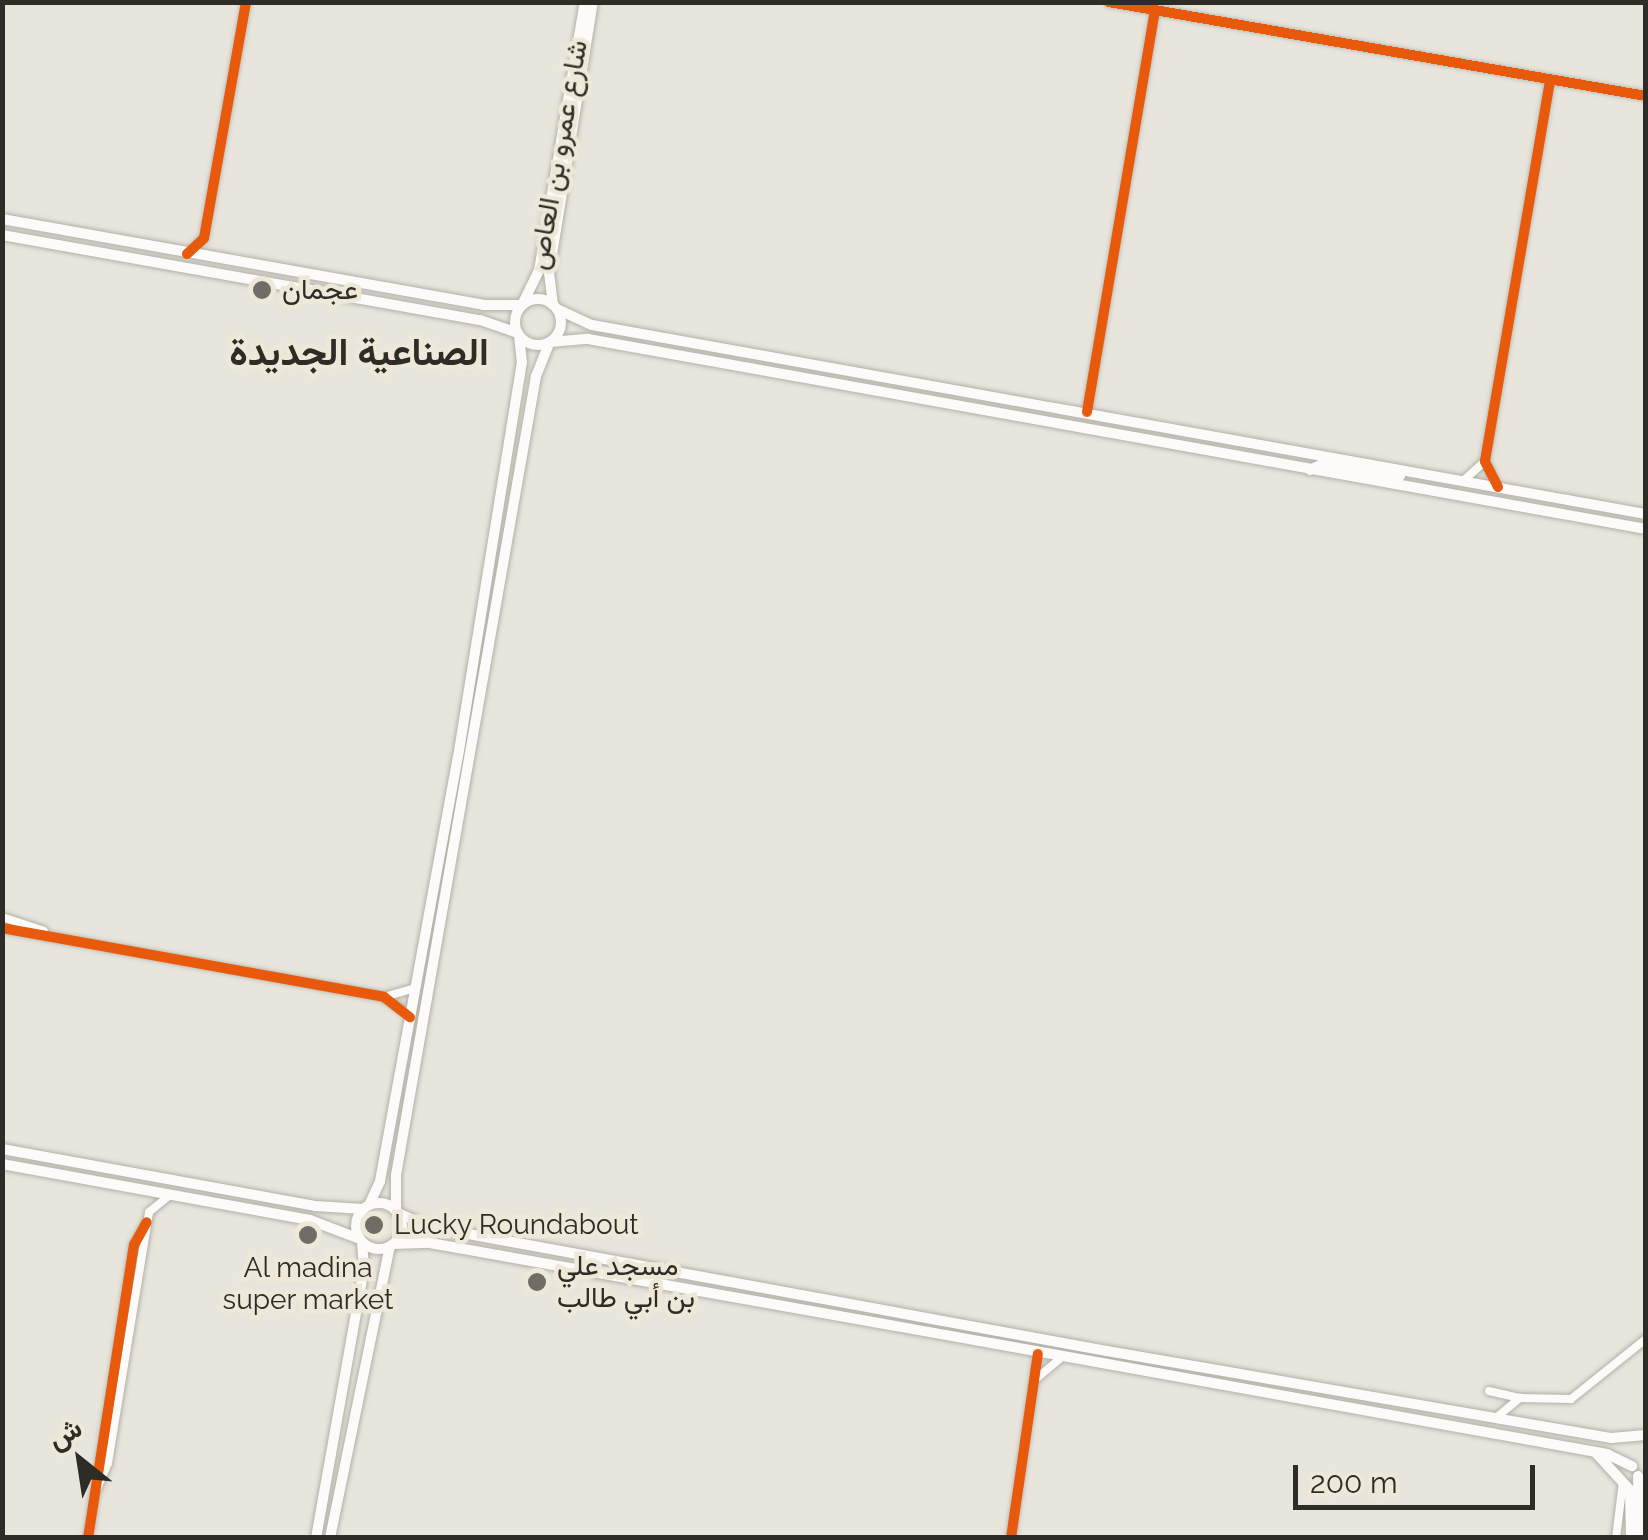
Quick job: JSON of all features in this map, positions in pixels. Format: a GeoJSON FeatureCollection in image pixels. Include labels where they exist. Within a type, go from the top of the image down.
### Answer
{"type":"FeatureCollection","features":[{"type":"Feature","properties":{"kind":"main road","name":"شارع عمرو بن العاص"},"geometry":{"type":"LineString","coordinates":[[522,305],[539,270],[589,2]]}},
{"type":"Feature","properties":{"kind":"main road","name":"شارع عمرو بن العاص"},"geometry":{"type":"LineString","coordinates":[[555,307],[550,265],[589,2]]}},
{"type":"Feature","properties":{"kind":"main road"},"geometry":{"type":"LineString","coordinates":[[2,219],[483,305],[522,305],[538,299],[592,325],[1646,514]]}},
{"type":"Feature","properties":{"kind":"main road"},"geometry":{"type":"LineString","coordinates":[[2,235],[480,320],[533,344],[588,339],[1646,529]]}},
{"type":"Feature","properties":{"kind":"main road"},"geometry":{"type":"LineString","coordinates":[[74,248],[88,238],[140,243]]}},
{"type":"Feature","properties":{"kind":"main road"},"geometry":{"type":"LineString","coordinates":[[316,1538],[364,1269],[356,1226],[380,1180],[458,757],[522,363],[522,305]]}},
{"type":"Feature","properties":{"kind":"main road"},"geometry":{"type":"LineString","coordinates":[[330,1538],[391,1245],[402,1226],[397,1212],[396,1175],[536,376],[549,342],[561,326],[555,307]]}},
{"type":"Feature","properties":{"kind":"main road"},"geometry":{"type":"LineString","coordinates":[[1036,418],[1077,420],[1088,412]]}},
{"type":"Feature","properties":{"kind":"main road"},"geometry":{"type":"LineString","coordinates":[[1310,470],[1322,464],[1398,476],[1416,472]]}},
{"type":"Feature","properties":{"kind":"main road"},"geometry":{"type":"LineString","coordinates":[[458,757],[455,785],[467,785]]}},
{"type":"Feature","properties":{"kind":"main road"},"geometry":{"type":"LineString","coordinates":[[444,822],[453,823],[453,854]]}},
{"type":"Feature","properties":{"kind":"main road"},"geometry":{"type":"LineString","coordinates":[[2,1150],[315,1206],[397,1212],[423,1226],[1080,1346],[1611,1438],[1644,1436],[1639,1474],[1644,1509],[1640,1538]]}},
{"type":"Feature","properties":{"kind":"main road"},"geometry":{"type":"LineString","coordinates":[[2,1164],[310,1220],[361,1240],[391,1245],[430,1243],[1595,1452],[1639,1474]]}},
{"type":"Feature","properties":{"kind":"main road"},"geometry":{"type":"LineString","coordinates":[[991,1343],[1024,1336]]}},
{"type":"Feature","properties":{"kind":"main road"},"geometry":{"type":"LineString","coordinates":[[1038,1354],[1047,1346],[1080,1346]]}},
{"type":"Feature","properties":{"kind":"main road"},"geometry":{"type":"LineString","coordinates":[[1595,1452],[1623,1478],[1635,1510],[1632,1538]]}},
{"type":"Feature","properties":{"kind":"street"},"geometry":{"type":"LineString","coordinates":[[187,254],[204,238],[246,2]]}},
{"type":"Feature","properties":{"kind":"street"},"geometry":{"type":"LineString","coordinates":[[1109,2],[1646,96]]}},
{"type":"Feature","properties":{"kind":"street"},"geometry":{"type":"LineString","coordinates":[[1088,412],[1155,11]]}},
{"type":"Feature","properties":{"kind":"street"},"geometry":{"type":"LineString","coordinates":[[1498,487],[1485,461],[1550,80]]}},
{"type":"Feature","properties":{"kind":"street"},"geometry":{"type":"LineString","coordinates":[[204,238],[216,259]]}},
{"type":"Feature","properties":{"kind":"street"},"geometry":{"type":"LineString","coordinates":[[1073,410],[1089,393]]}},
{"type":"Feature","properties":{"kind":"street"},"geometry":{"type":"LineString","coordinates":[[1463,481],[1485,461]]}},
{"type":"Feature","properties":{"kind":"street"},"geometry":{"type":"LineString","coordinates":[[2,917],[58,937]]}},
{"type":"Feature","properties":{"kind":"street"},"geometry":{"type":"LineString","coordinates":[[2,928],[384,997],[416,988]]}},
{"type":"Feature","properties":{"kind":"street"},"geometry":{"type":"LineString","coordinates":[[384,997],[410,1017]]}},
{"type":"Feature","properties":{"kind":"street"},"geometry":{"type":"LineString","coordinates":[[97,1488],[107,1470],[134,1324],[148,1217],[132,1187]]}},
{"type":"Feature","properties":{"kind":"street"},"geometry":{"type":"LineString","coordinates":[[88,1538],[97,1488],[94,1468],[134,1244],[148,1217],[172,1194]]}},
{"type":"Feature","properties":{"kind":"street"},"geometry":{"type":"LineString","coordinates":[[1489,1391],[1520,1398],[1572,1399],[1646,1339]]}},
{"type":"Feature","properties":{"kind":"street"},"geometry":{"type":"LineString","coordinates":[[1011,1538],[1038,1354]]}},
{"type":"Feature","properties":{"kind":"street"},"geometry":{"type":"LineString","coordinates":[[1037,1378],[1062,1358]]}},
{"type":"Feature","properties":{"kind":"street"},"geometry":{"type":"LineString","coordinates":[[1496,1417],[1520,1398]]}},
{"type":"Feature","properties":{"kind":"street"},"geometry":{"type":"LineString","coordinates":[[1616,1538],[1623,1478]]}},
{"type":"Feature","properties":{"kind":"cycle path"},"geometry":{"type":"LineString","coordinates":[[187,254],[204,238],[246,2]]}},
{"type":"Feature","properties":{"kind":"cycle path"},"geometry":{"type":"LineString","coordinates":[[1109,2],[1646,96]]}},
{"type":"Feature","properties":{"kind":"cycle path"},"geometry":{"type":"LineString","coordinates":[[1087,412],[1155,11]]}},
{"type":"Feature","properties":{"kind":"cycle path"},"geometry":{"type":"LineString","coordinates":[[1498,487],[1485,461],[1550,80]]}},
{"type":"Feature","properties":{"kind":"cycle path"},"geometry":{"type":"LineString","coordinates":[[2,928],[384,997],[410,1017]]}},
{"type":"Feature","properties":{"kind":"cycle path"},"geometry":{"type":"LineString","coordinates":[[88,1538],[134,1245],[147,1222]]}},
{"type":"Feature","properties":{"kind":"cycle path"},"geometry":{"type":"LineString","coordinates":[[1011,1538],[1038,1354]]}},
{"type":"Feature","properties":{"kind":"place","name":"عجمان"},"geometry":{"type":"Point","coordinates":[262,290]}},
{"type":"Feature","properties":{"kind":"place","name":"Lucky Roundabout"},"geometry":{"type":"Point","coordinates":[374,1225]}},
{"type":"Feature","properties":{"kind":"place","name":"Al madina super market"},"geometry":{"type":"Point","coordinates":[308,1235]}},
{"type":"Feature","properties":{"kind":"place","name":"مسجد علي بن أبي طالب"},"geometry":{"type":"Point","coordinates":[537,1282]}},
{"type":"Feature","properties":{"kind":"district","name":"الصناعية الجديدة"},"geometry":{"type":"Point","coordinates":[359,352]}}]}
